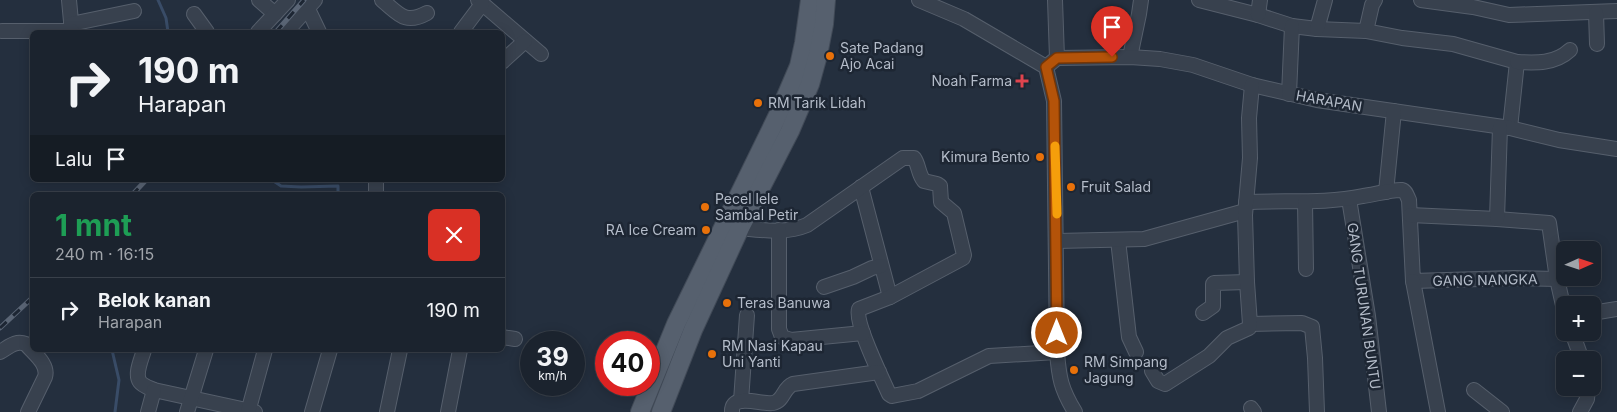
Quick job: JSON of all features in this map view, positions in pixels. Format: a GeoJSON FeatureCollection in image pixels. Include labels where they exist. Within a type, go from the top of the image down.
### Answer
{"type":"FeatureCollection","features":[{"type":"Feature","properties":{"kind":"main road"},"geometry":{"type":"LineString","coordinates":[[637,411],[676,324],[778,116],[799,66],[806,36],[810,0]]}},
{"type":"Feature","properties":{"kind":"main road"},"geometry":{"type":"LineString","coordinates":[[662,412],[693,330],[740,228],[790,131],[810,84],[824,24],[826,0]]}},
{"type":"Feature","properties":{"kind":"main road"},"geometry":{"type":"LineString","coordinates":[[676,324],[693,330]]}},
{"type":"Feature","properties":{"kind":"street"},"geometry":{"type":"LineString","coordinates":[[69,0],[72,29]]}},
{"type":"Feature","properties":{"kind":"street"},"geometry":{"type":"LineString","coordinates":[[259,0],[275,14]]}},
{"type":"Feature","properties":{"kind":"street"},"geometry":{"type":"LineString","coordinates":[[260,30],[288,0]]}},
{"type":"Feature","properties":{"kind":"street"},"geometry":{"type":"LineString","coordinates":[[382,0],[397,13],[411,19],[418,18],[427,13]]}},
{"type":"Feature","properties":{"kind":"street"},"geometry":{"type":"LineString","coordinates":[[919,0],[964,19],[1052,62]]}},
{"type":"Feature","properties":{"kind":"street"},"geometry":{"type":"LineString","coordinates":[[1055,0],[1052,62],[1057,241],[1057,352],[1059,374],[1065,395],[1075,412]]}},
{"type":"Feature","properties":{"kind":"street"},"geometry":{"type":"LineString","coordinates":[[1130,57],[1141,0]]}},
{"type":"Feature","properties":{"kind":"street"},"geometry":{"type":"LineString","coordinates":[[1199,0],[1258,14],[1292,26],[1317,30],[1366,31],[1402,38],[1453,44],[1517,62],[1528,63],[1555,60],[1570,50]]}},
{"type":"Feature","properties":{"kind":"street"},"geometry":{"type":"LineString","coordinates":[[1258,14],[1260,0]]}},
{"type":"Feature","properties":{"kind":"street"},"geometry":{"type":"LineString","coordinates":[[1317,30],[1325,0]]}},
{"type":"Feature","properties":{"kind":"street"},"geometry":{"type":"LineString","coordinates":[[1366,31],[1375,0]]}},
{"type":"Feature","properties":{"kind":"street"},"geometry":{"type":"LineString","coordinates":[[1421,0],[1473,7],[1509,15],[1617,11]]}},
{"type":"Feature","properties":{"kind":"street"},"geometry":{"type":"LineString","coordinates":[[462,30],[480,2],[541,54]]}},
{"type":"Feature","properties":{"kind":"street"},"geometry":{"type":"LineString","coordinates":[[288,30],[311,4]]}},
{"type":"Feature","properties":{"kind":"street"},"geometry":{"type":"LineString","coordinates":[[311,4],[318,30]]}},
{"type":"Feature","properties":{"kind":"street"},"geometry":{"type":"LineString","coordinates":[[37,30],[72,29],[134,11]]}},
{"type":"Feature","properties":{"kind":"street"},"geometry":{"type":"LineString","coordinates":[[1596,13],[1597,44]]}},
{"type":"Feature","properties":{"kind":"street"},"geometry":{"type":"LineString","coordinates":[[194,14],[206,30]]}},
{"type":"Feature","properties":{"kind":"street"},"geometry":{"type":"LineString","coordinates":[[1289,94],[1292,26]]}},
{"type":"Feature","properties":{"kind":"street"},"geometry":{"type":"LineString","coordinates":[[2,31],[30,30]]}},
{"type":"Feature","properties":{"kind":"street"},"geometry":{"type":"LineString","coordinates":[[505,59],[524,41]]}},
{"type":"Feature","properties":{"kind":"street","name":"HARAPAN"},"geometry":{"type":"LineString","coordinates":[[1052,62],[1130,57],[1160,59],[1193,65],[1252,85],[1317,100],[1505,127],[1559,140],[1617,149]]}},
{"type":"Feature","properties":{"kind":"street"},"geometry":{"type":"LineString","coordinates":[[1496,219],[1505,127],[1517,62]]}},
{"type":"Feature","properties":{"kind":"street"},"geometry":{"type":"LineString","coordinates":[[1152,371],[1158,381],[1165,384],[1210,356],[1227,338],[1249,328],[1245,206],[1250,158],[1249,118],[1252,85]]}},
{"type":"Feature","properties":{"kind":"street"},"geometry":{"type":"LineString","coordinates":[[1386,192],[1394,111]]}},
{"type":"Feature","properties":{"kind":"street"},"geometry":{"type":"LineString","coordinates":[[740,228],[779,230],[799,228],[807,225],[903,158],[914,158],[920,176],[924,181],[940,186],[941,202],[954,215],[964,255],[963,258],[890,297],[859,309],[857,314],[863,333],[889,394],[892,396],[918,391],[989,356],[1057,352]]}},
{"type":"Feature","properties":{"kind":"street"},"geometry":{"type":"LineString","coordinates":[[861,187],[890,297]]}},
{"type":"Feature","properties":{"kind":"street","name":"GANG NANGKA"},"geometry":{"type":"LineString","coordinates":[[1057,241],[1144,239],[1245,206],[1349,199],[1402,190],[1406,193],[1409,200],[1413,281],[1438,412]]}},
{"type":"Feature","properties":{"kind":"street","name":"GANG TURUNAN BUNTU"},"geometry":{"type":"LineString","coordinates":[[1349,199],[1368,316],[1378,412]]}},
{"type":"Feature","properties":{"kind":"street"},"geometry":{"type":"LineString","coordinates":[[1305,202],[1306,268]]}},
{"type":"Feature","properties":{"kind":"street"},"geometry":{"type":"LineString","coordinates":[[1410,215],[1549,223],[1556,272]]}},
{"type":"Feature","properties":{"kind":"street"},"geometry":{"type":"LineString","coordinates":[[779,230],[779,329],[782,337],[791,340],[863,333]]}},
{"type":"Feature","properties":{"kind":"street"},"geometry":{"type":"LineString","coordinates":[[1118,240],[1129,337],[1136,352]]}},
{"type":"Feature","properties":{"kind":"street"},"geometry":{"type":"LineString","coordinates":[[824,287],[881,266]]}},
{"type":"Feature","properties":{"kind":"street","name":"GANG NANGKA"},"geometry":{"type":"LineString","coordinates":[[1413,281],[1514,278],[1556,279]]}},
{"type":"Feature","properties":{"kind":"street"},"geometry":{"type":"LineString","coordinates":[[1203,313],[1213,306],[1214,283],[1246,282]]}},
{"type":"Feature","properties":{"kind":"street"},"geometry":{"type":"LineString","coordinates":[[1601,312],[1617,309]]}},
{"type":"Feature","properties":{"kind":"street"},"geometry":{"type":"LineString","coordinates":[[741,400],[747,315]]}},
{"type":"Feature","properties":{"kind":"street"},"geometry":{"type":"LineString","coordinates":[[1250,324],[1302,323],[1312,327],[1317,412]]}},
{"type":"Feature","properties":{"kind":"street"},"geometry":{"type":"LineString","coordinates":[[0,352],[16,342],[26,344],[30,349]]}},
{"type":"Feature","properties":{"kind":"street"},"geometry":{"type":"LineString","coordinates":[[28,412],[46,372],[45,366],[33,352]]}},
{"type":"Feature","properties":{"kind":"street"},"geometry":{"type":"LineString","coordinates":[[143,352],[138,372],[139,381],[154,390],[189,406],[251,411],[265,352]]}},
{"type":"Feature","properties":{"kind":"street"},"geometry":{"type":"LineString","coordinates":[[189,406],[205,352]]}},
{"type":"Feature","properties":{"kind":"street"},"geometry":{"type":"LineString","coordinates":[[312,412],[329,352]]}},
{"type":"Feature","properties":{"kind":"street"},"geometry":{"type":"LineString","coordinates":[[387,412],[400,352]]}},
{"type":"Feature","properties":{"kind":"street"},"geometry":{"type":"LineString","coordinates":[[448,412],[460,352]]}},
{"type":"Feature","properties":{"kind":"street"},"geometry":{"type":"LineString","coordinates":[[732,412],[732,407],[735,403],[741,400],[774,403],[783,398],[786,388],[793,384],[879,372]]}},
{"type":"Feature","properties":{"kind":"street"},"geometry":{"type":"LineString","coordinates":[[148,412],[154,390]]}},
{"type":"Feature","properties":{"kind":"street"},"geometry":{"type":"LineString","coordinates":[[1474,390],[1502,412]]}},
{"type":"Feature","properties":{"kind":"street"},"geometry":{"type":"LineString","coordinates":[[1580,412],[1587,396]]}},
{"type":"Feature","properties":{"kind":"waterway"},"geometry":{"type":"LineString","coordinates":[[158,0],[166,18],[168,30]]}},
{"type":"Feature","properties":{"kind":"waterway"},"geometry":{"type":"LineString","coordinates":[[275,182],[281,186],[338,186],[338,192]]}},
{"type":"Feature","properties":{"kind":"waterway"},"geometry":{"type":"LineString","coordinates":[[112,352],[119,380],[115,412]]}},
{"type":"Feature","properties":{"kind":"railway"},"geometry":{"type":"LineString","coordinates":[[278,30],[304,0]]}},
{"type":"Feature","properties":{"kind":"railway"},"geometry":{"type":"LineString","coordinates":[[135,192],[144,182]]}},
{"type":"Feature","properties":{"kind":"railway"},"geometry":{"type":"LineString","coordinates":[[0,328],[30,300]]}},
{"type":"Feature","properties":{"kind":"slow traffic"},"geometry":{"type":"LineString","coordinates":[[1055,146],[1057,214]]}},
{"type":"Feature","properties":{"kind":"place","name":"Sate Padang Ajo Acai"},"geometry":{"type":"Point","coordinates":[830,56]}},
{"type":"Feature","properties":{"kind":"place","name":"Noah Farma"},"geometry":{"type":"Point","coordinates":[1022,81]}},
{"type":"Feature","properties":{"kind":"place","name":"RM Tarik Lidah"},"geometry":{"type":"Point","coordinates":[758,103]}},
{"type":"Feature","properties":{"kind":"place","name":"Kimura Bento"},"geometry":{"type":"Point","coordinates":[1040,157]}},
{"type":"Feature","properties":{"kind":"place","name":"Fruit Salad"},"geometry":{"type":"Point","coordinates":[1071,187]}},
{"type":"Feature","properties":{"kind":"place","name":"Pecel lele Sambal Petir"},"geometry":{"type":"Point","coordinates":[705,207]}},
{"type":"Feature","properties":{"kind":"place","name":"RA Ice Cream"},"geometry":{"type":"Point","coordinates":[706,230]}},
{"type":"Feature","properties":{"kind":"place","name":"Teras Banuwa"},"geometry":{"type":"Point","coordinates":[727,303]}},
{"type":"Feature","properties":{"kind":"place","name":"RM Nasi Kapau Uni Yanti"},"geometry":{"type":"Point","coordinates":[712,354]}},
{"type":"Feature","properties":{"kind":"place","name":"RM Simpang Jagung"},"geometry":{"type":"Point","coordinates":[1074,370]}},
{"type":"Feature","properties":{"kind":"route"},"geometry":{"type":"LineString","coordinates":[[1057,333],[1054,101],[1046,67],[1057,58],[1112,57]]}}]}
